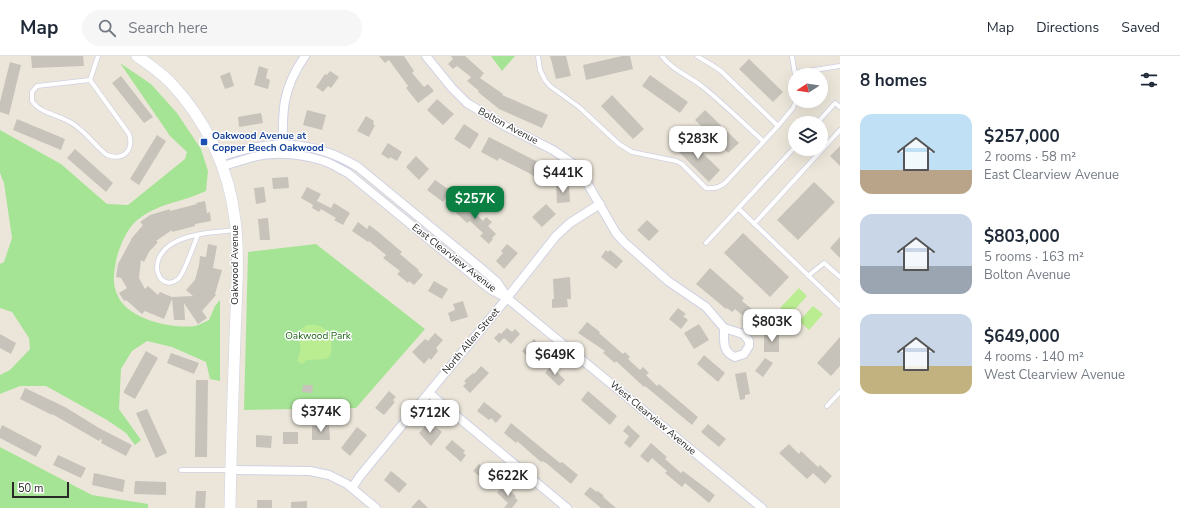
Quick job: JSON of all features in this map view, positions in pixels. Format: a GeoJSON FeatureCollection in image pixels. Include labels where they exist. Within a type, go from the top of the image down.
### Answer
{"type":"FeatureCollection","features":[{"type":"Feature","properties":{"kind":"street","name":"Oakwood Avenue"},"geometry":{"type":"LineString","coordinates":[[137,56],[170,82],[201,122],[222,162],[233,204],[236,230],[236,272],[230,508]]}},
{"type":"Feature","properties":{"kind":"street"},"geometry":{"type":"LineString","coordinates":[[283,155],[282,119],[285,97],[294,74],[305,56]]}},
{"type":"Feature","properties":{"kind":"street","name":"Bolton Avenue"},"geometry":{"type":"LineString","coordinates":[[426,56],[452,88],[467,103],[505,126],[553,150],[572,163],[582,174],[616,233],[624,242],[668,281],[706,307],[724,328]]}},
{"type":"Feature","properties":{"kind":"street","name":"East Clearview Avenue"},"geometry":{"type":"LineString","coordinates":[[222,162],[240,150],[263,145],[283,144],[307,146],[340,156],[363,171],[497,282],[508,298]]}},
{"type":"Feature","properties":{"kind":"street","name":"East Clearview Avenue"},"geometry":{"type":"LineString","coordinates":[[222,162],[274,154],[302,156],[328,163],[348,173],[493,291],[508,298]]}},
{"type":"Feature","properties":{"kind":"street","name":"North Allen Street"},"geometry":{"type":"LineString","coordinates":[[352,488],[360,476],[508,298],[556,236],[570,223],[600,204]]}},
{"type":"Feature","properties":{"kind":"street","name":"West Clearview Avenue"},"geometry":{"type":"LineString","coordinates":[[508,298],[762,508]]}},
{"type":"Feature","properties":{"kind":"street"},"geometry":{"type":"LineString","coordinates":[[429,393],[567,508]]}},
{"type":"Feature","properties":{"kind":"street"},"geometry":{"type":"LineString","coordinates":[[231,470],[318,472],[339,480],[352,488],[376,508]]}},
{"type":"Feature","properties":{"kind":"lane"},"geometry":{"type":"LineString","coordinates":[[90,80],[98,56]]}},
{"type":"Feature","properties":{"kind":"lane"},"geometry":{"type":"LineString","coordinates":[[538,56],[540,70],[550,86],[579,107],[619,144],[632,152],[676,161],[682,164],[706,188],[717,188],[722,186],[793,108]]}},
{"type":"Feature","properties":{"kind":"lane"},"geometry":{"type":"LineString","coordinates":[[662,56],[673,68],[710,92],[763,142]]}},
{"type":"Feature","properties":{"kind":"lane"},"geometry":{"type":"LineString","coordinates":[[697,56],[712,64],[725,75],[778,126]]}},
{"type":"Feature","properties":{"kind":"lane"},"geometry":{"type":"LineString","coordinates":[[792,56],[794,68]]}},
{"type":"Feature","properties":{"kind":"lane"},"geometry":{"type":"LineString","coordinates":[[828,68],[840,66]]}},
{"type":"Feature","properties":{"kind":"lane"},"geometry":{"type":"LineString","coordinates":[[90,80],[130,134],[130,149],[127,153],[121,156],[111,157],[107,155],[86,133],[71,122],[38,108],[32,101],[32,92],[37,86],[90,80]]}},
{"type":"Feature","properties":{"kind":"lane"},"geometry":{"type":"LineString","coordinates":[[823,116],[835,103],[840,107]]}},
{"type":"Feature","properties":{"kind":"lane"},"geometry":{"type":"LineString","coordinates":[[754,224],[840,130]]}},
{"type":"Feature","properties":{"kind":"lane"},"geometry":{"type":"LineString","coordinates":[[706,243],[788,155]]}},
{"type":"Feature","properties":{"kind":"lane"},"geometry":{"type":"LineString","coordinates":[[357,180],[363,171]]}},
{"type":"Feature","properties":{"kind":"lane"},"geometry":{"type":"LineString","coordinates":[[739,209],[840,306]]}},
{"type":"Feature","properties":{"kind":"lane"},"geometry":{"type":"LineString","coordinates":[[421,232],[428,224]]}},
{"type":"Feature","properties":{"kind":"lane"},"geometry":{"type":"LineString","coordinates":[[198,235],[183,273],[178,279],[172,282],[165,281],[159,277],[157,263],[160,255],[172,244],[198,235],[236,230]]}},
{"type":"Feature","properties":{"kind":"lane"},"geometry":{"type":"LineString","coordinates":[[808,276],[824,263],[840,277]]}},
{"type":"Feature","properties":{"kind":"lane"},"geometry":{"type":"LineString","coordinates":[[827,406],[840,392]]}},
{"type":"Feature","properties":{"kind":"lane"},"geometry":{"type":"LineString","coordinates":[[181,470],[231,470]]}},
{"type":"Feature","properties":{"kind":"green space"},"geometry":{"type":"Polygon","coordinates":[[[491,56],[515,56],[502,71],[491,56]]]}},
{"type":"Feature","properties":{"kind":"green space"},"geometry":{"type":"Polygon","coordinates":[[[120,63],[151,84],[177,113],[201,149],[208,171],[206,191],[159,207],[142,216],[131,226],[123,241],[116,261],[114,274],[115,290],[122,303],[139,316],[162,324],[174,326],[195,326],[209,320],[215,306],[220,300],[220,381],[210,379],[206,362],[172,347],[147,341],[132,351],[121,369],[119,409],[141,440],[135,445],[126,433],[107,420],[46,386],[20,386],[0,394],[0,375],[10,370],[30,349],[29,338],[12,312],[0,308],[0,264],[4,262],[12,238],[4,183],[0,173],[0,130],[61,164],[107,204],[128,205],[185,159],[187,152],[170,136],[120,63]]]}},
{"type":"Feature","properties":{"kind":"green space","name":"Oakwood Park"},"geometry":{"type":"Polygon","coordinates":[[[316,244],[425,329],[356,408],[244,410],[248,252],[316,244]]]}},
{"type":"Feature","properties":{"kind":"green space"},"geometry":{"type":"Polygon","coordinates":[[[799,288],[807,296],[789,316],[780,308],[799,288]]]}},
{"type":"Feature","properties":{"kind":"green space"},"geometry":{"type":"Polygon","coordinates":[[[813,306],[823,314],[809,330],[799,321],[813,306]]]}},
{"type":"Feature","properties":{"kind":"green space"},"geometry":{"type":"Polygon","coordinates":[[[307,325],[321,326],[329,333],[332,343],[330,356],[326,359],[307,360],[302,364],[298,362],[300,352],[299,334],[300,331],[307,325]]]}},
{"type":"Feature","properties":{"kind":"green space"},"geometry":{"type":"Polygon","coordinates":[[[0,447],[92,495],[148,504],[148,508],[0,508],[0,447]]]}},
{"type":"Feature","properties":{"kind":"building"},"geometry":{"type":"Polygon","coordinates":[[[31,56],[83,56],[84,66],[32,68],[31,56]]]}},
{"type":"Feature","properties":{"kind":"building"},"geometry":{"type":"Polygon","coordinates":[[[379,56],[404,56],[414,71],[412,73],[424,87],[428,84],[434,91],[418,103],[406,88],[408,86],[389,60],[385,63],[379,56]]]}},
{"type":"Feature","properties":{"kind":"building"},"geometry":{"type":"Polygon","coordinates":[[[451,56],[465,56],[484,73],[480,78],[503,94],[502,95],[548,115],[542,128],[499,109],[467,81],[471,77],[457,66],[453,69],[448,64],[453,59],[451,56]]]}},
{"type":"Feature","properties":{"kind":"building"},"geometry":{"type":"Polygon","coordinates":[[[550,56],[566,56],[571,76],[556,79],[550,56]]]}},
{"type":"Feature","properties":{"kind":"building"},"geometry":{"type":"Polygon","coordinates":[[[622,56],[630,56],[633,69],[586,80],[583,65],[622,56]]]}},
{"type":"Feature","properties":{"kind":"building"},"geometry":{"type":"Polygon","coordinates":[[[749,59],[783,92],[773,102],[739,69],[749,59]]]}},
{"type":"Feature","properties":{"kind":"building"},"geometry":{"type":"Polygon","coordinates":[[[10,62],[21,65],[9,115],[0,112],[0,102],[10,62]]]}},
{"type":"Feature","properties":{"kind":"building"},"geometry":{"type":"Polygon","coordinates":[[[259,66],[268,69],[266,78],[270,80],[268,89],[254,85],[259,66]]]}},
{"type":"Feature","properties":{"kind":"building"},"geometry":{"type":"Polygon","coordinates":[[[330,71],[339,77],[331,88],[328,86],[323,92],[316,87],[325,74],[327,75],[330,71]]]}},
{"type":"Feature","properties":{"kind":"building"},"geometry":{"type":"Polygon","coordinates":[[[230,72],[234,86],[225,89],[220,76],[230,72]]]}},
{"type":"Feature","properties":{"kind":"building"},"geometry":{"type":"Polygon","coordinates":[[[650,75],[688,102],[680,113],[642,86],[650,75]]]}},
{"type":"Feature","properties":{"kind":"building"},"geometry":{"type":"Polygon","coordinates":[[[121,76],[153,117],[144,123],[112,83],[121,76]]]}},
{"type":"Feature","properties":{"kind":"building"},"geometry":{"type":"Polygon","coordinates":[[[612,95],[644,129],[633,139],[601,106],[612,95]]]}},
{"type":"Feature","properties":{"kind":"building"},"geometry":{"type":"Polygon","coordinates":[[[437,99],[454,114],[443,125],[427,110],[437,99]]]}},
{"type":"Feature","properties":{"kind":"building"},"geometry":{"type":"Polygon","coordinates":[[[307,110],[326,115],[322,130],[303,125],[307,110]]]}},
{"type":"Feature","properties":{"kind":"building"},"geometry":{"type":"Polygon","coordinates":[[[705,110],[739,143],[728,153],[695,120],[705,110]]]}},
{"type":"Feature","properties":{"kind":"building"},"geometry":{"type":"Polygon","coordinates":[[[261,113],[263,123],[239,127],[238,117],[261,113]]]}},
{"type":"Feature","properties":{"kind":"building"},"geometry":{"type":"Polygon","coordinates":[[[366,116],[374,121],[373,124],[375,125],[369,137],[357,131],[366,116]]]}},
{"type":"Feature","properties":{"kind":"building"},"geometry":{"type":"Polygon","coordinates":[[[17,119],[65,139],[61,150],[13,130],[17,119]]]}},
{"type":"Feature","properties":{"kind":"building"},"geometry":{"type":"Polygon","coordinates":[[[464,124],[479,134],[470,149],[454,139],[464,124]]]}},
{"type":"Feature","properties":{"kind":"building"},"geometry":{"type":"Polygon","coordinates":[[[157,135],[166,141],[139,185],[130,179],[157,135]]]}},
{"type":"Feature","properties":{"kind":"building"},"geometry":{"type":"Polygon","coordinates":[[[489,137],[553,171],[545,183],[499,158],[498,161],[481,152],[489,137]]]}},
{"type":"Feature","properties":{"kind":"building"},"geometry":{"type":"Polygon","coordinates":[[[687,138],[720,170],[709,182],[676,149],[687,138]]]}},
{"type":"Feature","properties":{"kind":"building"},"geometry":{"type":"Polygon","coordinates":[[[388,143],[402,152],[397,161],[390,157],[389,159],[381,154],[388,143]]]}},
{"type":"Feature","properties":{"kind":"building"},"geometry":{"type":"Polygon","coordinates":[[[840,146],[840,166],[830,156],[840,146]]]}},
{"type":"Feature","properties":{"kind":"building"},"geometry":{"type":"Polygon","coordinates":[[[75,149],[113,183],[106,192],[67,158],[75,149]]]}},
{"type":"Feature","properties":{"kind":"building"},"geometry":{"type":"Polygon","coordinates":[[[416,156],[429,169],[419,180],[406,167],[416,156]]]}},
{"type":"Feature","properties":{"kind":"building"},"geometry":{"type":"Polygon","coordinates":[[[288,177],[289,188],[273,189],[272,178],[288,177]]]}},
{"type":"Feature","properties":{"kind":"building"},"geometry":{"type":"Polygon","coordinates":[[[435,180],[451,191],[443,202],[427,190],[435,180]]]}},
{"type":"Feature","properties":{"kind":"building"},"geometry":{"type":"Polygon","coordinates":[[[814,182],[835,202],[798,240],[777,220],[814,182]]]}},
{"type":"Feature","properties":{"kind":"building"},"geometry":{"type":"Polygon","coordinates":[[[556,185],[569,185],[570,202],[557,203],[556,185]]]}},
{"type":"Feature","properties":{"kind":"building"},"geometry":{"type":"Polygon","coordinates":[[[264,187],[266,202],[256,204],[254,188],[264,187]]]}},
{"type":"Feature","properties":{"kind":"building"},"geometry":{"type":"Polygon","coordinates":[[[307,187],[321,194],[317,201],[331,208],[334,203],[350,213],[343,225],[334,220],[336,218],[321,209],[319,212],[312,208],[313,205],[301,198],[307,187]]]}},
{"type":"Feature","properties":{"kind":"building"},"geometry":{"type":"Polygon","coordinates":[[[460,199],[483,221],[486,217],[492,222],[488,226],[496,234],[489,244],[480,236],[483,233],[470,221],[467,223],[451,208],[460,199]]]}},
{"type":"Feature","properties":{"kind":"building"},"geometry":{"type":"Polygon","coordinates":[[[205,201],[207,213],[210,212],[211,221],[195,224],[195,226],[172,232],[172,230],[156,241],[158,242],[149,252],[144,262],[141,260],[139,278],[145,289],[148,286],[158,295],[160,292],[172,297],[193,296],[186,290],[195,280],[200,256],[206,257],[208,244],[217,246],[213,268],[222,270],[215,294],[216,295],[202,311],[207,318],[198,324],[184,303],[185,320],[174,320],[172,299],[164,319],[145,311],[142,314],[126,300],[124,301],[119,293],[127,288],[121,278],[116,277],[118,264],[131,239],[143,225],[140,222],[150,215],[205,201]]]}},
{"type":"Feature","properties":{"kind":"building"},"geometry":{"type":"Polygon","coordinates":[[[546,204],[556,214],[542,227],[532,217],[546,204]]]}},
{"type":"Feature","properties":{"kind":"building"},"geometry":{"type":"Polygon","coordinates":[[[268,218],[270,240],[260,240],[258,219],[268,218]]]}},
{"type":"Feature","properties":{"kind":"building"},"geometry":{"type":"Polygon","coordinates":[[[647,220],[659,231],[649,241],[637,230],[647,220]]]}},
{"type":"Feature","properties":{"kind":"building"},"geometry":{"type":"Polygon","coordinates":[[[358,222],[367,229],[369,225],[376,230],[402,252],[400,254],[419,270],[418,271],[423,275],[414,285],[409,281],[408,283],[397,274],[400,271],[383,258],[386,255],[369,241],[368,242],[352,231],[358,222]]]}},
{"type":"Feature","properties":{"kind":"building"},"geometry":{"type":"Polygon","coordinates":[[[743,233],[789,277],[770,297],[724,253],[743,233]]]}},
{"type":"Feature","properties":{"kind":"building"},"geometry":{"type":"Polygon","coordinates":[[[840,237],[840,258],[830,248],[840,237]]]}},
{"type":"Feature","properties":{"kind":"building"},"geometry":{"type":"Polygon","coordinates":[[[507,244],[518,253],[504,269],[496,261],[503,253],[501,251],[507,244]]]}},
{"type":"Feature","properties":{"kind":"building"},"geometry":{"type":"Polygon","coordinates":[[[606,250],[608,252],[610,250],[623,261],[616,269],[601,257],[606,250]]]}},
{"type":"Feature","properties":{"kind":"building"},"geometry":{"type":"Polygon","coordinates":[[[710,268],[744,298],[742,301],[768,322],[761,331],[735,309],[732,312],[727,308],[726,309],[696,284],[710,268]]]}},
{"type":"Feature","properties":{"kind":"building"},"geometry":{"type":"Polygon","coordinates":[[[570,277],[571,299],[567,299],[568,307],[552,308],[552,299],[554,299],[553,279],[570,277]]]}},
{"type":"Feature","properties":{"kind":"building"},"geometry":{"type":"Polygon","coordinates":[[[434,281],[448,289],[442,299],[428,291],[434,281]]]}},
{"type":"Feature","properties":{"kind":"building"},"geometry":{"type":"Polygon","coordinates":[[[463,301],[468,317],[451,322],[448,313],[455,310],[453,304],[463,301]]]}},
{"type":"Feature","properties":{"kind":"building"},"geometry":{"type":"Polygon","coordinates":[[[678,308],[686,314],[683,316],[688,320],[681,329],[669,319],[678,308]]]}},
{"type":"Feature","properties":{"kind":"building"},"geometry":{"type":"Polygon","coordinates":[[[587,322],[623,354],[625,352],[630,357],[628,359],[640,370],[643,367],[649,373],[646,375],[657,386],[659,384],[698,417],[692,425],[645,386],[644,387],[616,361],[615,363],[603,353],[605,351],[578,333],[587,322]]]}},
{"type":"Feature","properties":{"kind":"building"},"geometry":{"type":"Polygon","coordinates":[[[699,324],[709,340],[694,349],[684,333],[699,324]]]}},
{"type":"Feature","properties":{"kind":"building"},"geometry":{"type":"Polygon","coordinates":[[[507,328],[512,332],[515,329],[520,334],[511,344],[504,338],[499,343],[494,338],[507,328]]]}},
{"type":"Feature","properties":{"kind":"building"},"geometry":{"type":"Polygon","coordinates":[[[435,333],[443,340],[436,348],[438,351],[431,360],[429,358],[424,364],[412,352],[425,339],[428,341],[435,333]]]}},
{"type":"Feature","properties":{"kind":"building"},"geometry":{"type":"Polygon","coordinates":[[[0,334],[16,343],[11,354],[0,348],[0,334]]]}},
{"type":"Feature","properties":{"kind":"building"},"geometry":{"type":"Polygon","coordinates":[[[764,334],[779,334],[779,352],[764,352],[764,334]]]}},
{"type":"Feature","properties":{"kind":"building"},"geometry":{"type":"Polygon","coordinates":[[[840,337],[840,366],[831,376],[817,363],[840,337]]]}},
{"type":"Feature","properties":{"kind":"building"},"geometry":{"type":"Polygon","coordinates":[[[534,339],[541,346],[534,353],[541,359],[536,365],[522,351],[534,339]]]}},
{"type":"Feature","properties":{"kind":"building"},"geometry":{"type":"Polygon","coordinates":[[[146,351],[158,358],[135,399],[124,393],[124,391],[146,351]]]}},
{"type":"Feature","properties":{"kind":"building"},"geometry":{"type":"Polygon","coordinates":[[[171,353],[199,363],[194,374],[167,363],[171,353]]]}},
{"type":"Feature","properties":{"kind":"building"},"geometry":{"type":"Polygon","coordinates":[[[704,355],[725,373],[718,382],[697,364],[704,355]]]}},
{"type":"Feature","properties":{"kind":"building"},"geometry":{"type":"Polygon","coordinates":[[[765,358],[773,363],[763,377],[755,371],[765,358]]]}},
{"type":"Feature","properties":{"kind":"building"},"geometry":{"type":"Polygon","coordinates":[[[481,366],[489,373],[470,393],[463,386],[466,383],[464,381],[473,373],[474,374],[481,366]]]}},
{"type":"Feature","properties":{"kind":"building"},"geometry":{"type":"Polygon","coordinates":[[[551,366],[565,380],[559,386],[545,373],[551,366]]]}},
{"type":"Feature","properties":{"kind":"building"},"geometry":{"type":"Polygon","coordinates":[[[746,372],[750,394],[745,395],[745,399],[740,400],[735,374],[746,372]]]}},
{"type":"Feature","properties":{"kind":"building"},"geometry":{"type":"Polygon","coordinates":[[[196,380],[208,380],[207,457],[195,457],[196,380]]]}},
{"type":"Feature","properties":{"kind":"building"},"geometry":{"type":"Polygon","coordinates":[[[303,385],[313,385],[312,393],[302,392],[303,385]]]}},
{"type":"Feature","properties":{"kind":"building"},"geometry":{"type":"Polygon","coordinates":[[[25,388],[65,407],[99,428],[132,445],[126,456],[101,443],[102,440],[100,439],[99,441],[52,414],[20,399],[25,388]]]}},
{"type":"Feature","properties":{"kind":"building"},"geometry":{"type":"Polygon","coordinates":[[[389,391],[396,397],[393,400],[395,402],[384,415],[375,408],[389,391]]]}},
{"type":"Feature","properties":{"kind":"building"},"geometry":{"type":"Polygon","coordinates":[[[588,391],[617,416],[610,425],[581,400],[588,391]]]}},
{"type":"Feature","properties":{"kind":"building"},"geometry":{"type":"Polygon","coordinates":[[[484,402],[502,416],[496,423],[491,418],[489,420],[477,411],[484,402]]]}},
{"type":"Feature","properties":{"kind":"building"},"geometry":{"type":"Polygon","coordinates":[[[147,409],[167,453],[156,458],[136,413],[147,409]]]}},
{"type":"Feature","properties":{"kind":"building"},"geometry":{"type":"Polygon","coordinates":[[[428,423],[434,429],[436,427],[442,432],[431,446],[419,433],[428,423]]]}},
{"type":"Feature","properties":{"kind":"building"},"geometry":{"type":"Polygon","coordinates":[[[511,423],[560,463],[562,462],[578,475],[571,484],[546,463],[541,462],[517,441],[516,443],[504,433],[511,423]]]}},
{"type":"Feature","properties":{"kind":"building"},"geometry":{"type":"Polygon","coordinates":[[[708,424],[726,439],[719,447],[701,432],[708,424]]]}},
{"type":"Feature","properties":{"kind":"building"},"geometry":{"type":"Polygon","coordinates":[[[2,425],[42,446],[36,457],[0,438],[0,430],[2,425]]]}},
{"type":"Feature","properties":{"kind":"building"},"geometry":{"type":"Polygon","coordinates":[[[329,425],[330,440],[312,440],[312,426],[329,425]]]}},
{"type":"Feature","properties":{"kind":"building"},"geometry":{"type":"Polygon","coordinates":[[[628,425],[640,436],[630,448],[624,443],[629,436],[623,431],[628,425]]]}},
{"type":"Feature","properties":{"kind":"building"},"geometry":{"type":"Polygon","coordinates":[[[357,427],[367,435],[350,456],[341,448],[357,427]]]}},
{"type":"Feature","properties":{"kind":"building"},"geometry":{"type":"Polygon","coordinates":[[[283,432],[298,432],[298,444],[283,444],[283,432]]]}},
{"type":"Feature","properties":{"kind":"building"},"geometry":{"type":"Polygon","coordinates":[[[256,435],[272,436],[271,448],[256,447],[256,435]]]}},
{"type":"Feature","properties":{"kind":"building"},"geometry":{"type":"Polygon","coordinates":[[[452,440],[465,451],[463,453],[466,455],[461,462],[445,448],[452,440]]]}},
{"type":"Feature","properties":{"kind":"building"},"geometry":{"type":"Polygon","coordinates":[[[651,443],[667,457],[665,459],[681,473],[683,471],[715,495],[709,503],[685,483],[682,487],[665,473],[667,471],[652,458],[648,463],[640,456],[651,443]]]}},
{"type":"Feature","properties":{"kind":"building"},"geometry":{"type":"Polygon","coordinates":[[[789,444],[799,454],[801,451],[818,467],[820,465],[832,476],[825,484],[813,473],[807,479],[779,453],[789,444]]]}},
{"type":"Feature","properties":{"kind":"building"},"geometry":{"type":"Polygon","coordinates":[[[58,455],[86,468],[81,478],[53,465],[58,455]]]}},
{"type":"Feature","properties":{"kind":"building"},"geometry":{"type":"Polygon","coordinates":[[[479,464],[494,476],[488,483],[473,471],[479,464]]]}},
{"type":"Feature","properties":{"kind":"building"},"geometry":{"type":"Polygon","coordinates":[[[391,471],[407,484],[399,493],[384,480],[391,471]]]}},
{"type":"Feature","properties":{"kind":"building"},"geometry":{"type":"Polygon","coordinates":[[[94,473],[125,480],[123,492],[92,485],[94,473]]]}},
{"type":"Feature","properties":{"kind":"building"},"geometry":{"type":"Polygon","coordinates":[[[135,481],[166,482],[166,495],[134,494],[135,481]]]}},
{"type":"Feature","properties":{"kind":"building"},"geometry":{"type":"Polygon","coordinates":[[[503,485],[516,496],[515,498],[518,500],[512,508],[504,508],[508,503],[497,493],[503,485]]]}},
{"type":"Feature","properties":{"kind":"building"},"geometry":{"type":"Polygon","coordinates":[[[590,487],[597,492],[598,491],[616,508],[601,508],[584,494],[590,487]]]}},
{"type":"Feature","properties":{"kind":"building"},"geometry":{"type":"Polygon","coordinates":[[[196,491],[206,491],[205,508],[195,508],[196,491]]]}},
{"type":"Feature","properties":{"kind":"building"},"geometry":{"type":"Polygon","coordinates":[[[419,499],[428,508],[411,508],[419,499]]]}},
{"type":"Feature","properties":{"kind":"building"},"geometry":{"type":"Polygon","coordinates":[[[257,500],[272,500],[272,508],[257,508],[257,500]]]}},
{"type":"Feature","properties":{"kind":"building"},"geometry":{"type":"Polygon","coordinates":[[[307,501],[307,508],[291,508],[291,502],[307,501]]]}},
{"type":"Feature","properties":{"kind":"place","name":"Oakwood Avenue at Copper Beech Oakwood"},"geometry":{"type":"Point","coordinates":[204,142]}}]}
